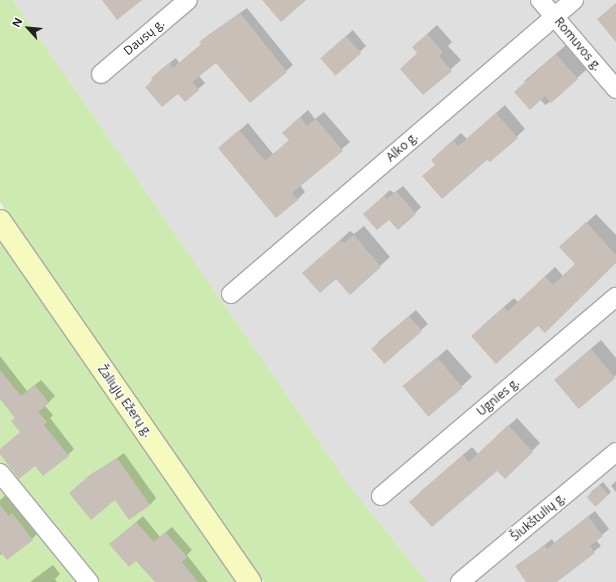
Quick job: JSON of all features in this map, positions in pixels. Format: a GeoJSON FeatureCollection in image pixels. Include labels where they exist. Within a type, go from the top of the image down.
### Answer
{"type":"FeatureCollection","features":[{"type":"Feature","properties":{"kind":"main road","name":"Žaliųjų Ežerų g."},"geometry":{"type":"LineString","coordinates":[[0,221],[250,582]]}},
{"type":"Feature","properties":{"kind":"street","name":"Dausų g."},"geometry":{"type":"LineString","coordinates":[[101,74],[188,0]]}},
{"type":"Feature","properties":{"kind":"street","name":"Romuvos g."},"geometry":{"type":"LineString","coordinates":[[540,0],[616,89]]}},
{"type":"Feature","properties":{"kind":"street","name":"Alko g."},"geometry":{"type":"LineString","coordinates":[[231,294],[574,0]]}},
{"type":"Feature","properties":{"kind":"street","name":"Ugnies g."},"geometry":{"type":"LineString","coordinates":[[381,496],[616,297]]}},
{"type":"Feature","properties":{"kind":"street","name":"Šiukštulių g."},"geometry":{"type":"LineString","coordinates":[[460,582],[616,452]]}},
{"type":"Feature","properties":{"kind":"street"},"geometry":{"type":"LineString","coordinates":[[0,473],[89,582]]}},
{"type":"Feature","properties":{"kind":"shaded area"},"geometry":{"type":"Polygon","coordinates":[[[13,0],[616,0],[616,582],[427,582],[349,485],[13,0]]]}},
{"type":"Feature","properties":{"kind":"green space"},"geometry":{"type":"Polygon","coordinates":[[[0,0],[13,0],[349,485],[427,582],[264,582],[0,202],[0,0]]]}},
{"type":"Feature","properties":{"kind":"green space"},"geometry":{"type":"Polygon","coordinates":[[[0,239],[240,582],[0,582],[0,239]]]}},
{"type":"Feature","properties":{"kind":"building"},"geometry":{"type":"Polygon","coordinates":[[[102,0],[142,0],[117,20],[102,0]]]}},
{"type":"Feature","properties":{"kind":"building"},"geometry":{"type":"Polygon","coordinates":[[[262,0],[306,0],[281,22],[262,0]]]}},
{"type":"Feature","properties":{"kind":"building"},"geometry":{"type":"Polygon","coordinates":[[[616,3],[616,42],[597,19],[616,3]]]}},
{"type":"Feature","properties":{"kind":"building"},"geometry":{"type":"Polygon","coordinates":[[[240,13],[287,72],[250,103],[216,63],[192,82],[199,90],[185,102],[178,94],[162,107],[145,87],[153,81],[151,78],[169,63],[173,68],[201,44],[199,42],[240,13]]]}},
{"type":"Feature","properties":{"kind":"building"},"geometry":{"type":"Polygon","coordinates":[[[427,34],[443,52],[439,56],[452,71],[423,95],[400,69],[417,53],[412,47],[427,34]]]}},
{"type":"Feature","properties":{"kind":"building"},"geometry":{"type":"Polygon","coordinates":[[[346,36],[361,53],[335,76],[320,58],[346,36]]]}},
{"type":"Feature","properties":{"kind":"building"},"geometry":{"type":"Polygon","coordinates":[[[556,54],[578,79],[551,103],[545,96],[530,110],[514,92],[556,54]]]}},
{"type":"Feature","properties":{"kind":"building"},"geometry":{"type":"Polygon","coordinates":[[[496,113],[518,138],[490,162],[487,160],[442,199],[422,176],[435,165],[431,160],[453,140],[458,146],[496,113]]]}},
{"type":"Feature","properties":{"kind":"building"},"geometry":{"type":"Polygon","coordinates":[[[300,117],[307,126],[316,119],[343,151],[292,193],[298,200],[276,218],[218,148],[239,130],[265,161],[289,140],[282,133],[300,117]]]}},
{"type":"Feature","properties":{"kind":"building"},"geometry":{"type":"Polygon","coordinates":[[[396,191],[416,214],[398,230],[389,220],[377,230],[363,214],[384,196],[387,199],[396,191]]]}},
{"type":"Feature","properties":{"kind":"building"},"geometry":{"type":"Polygon","coordinates":[[[586,222],[616,255],[616,263],[545,333],[538,326],[496,364],[471,336],[504,307],[508,311],[545,276],[553,285],[575,264],[559,247],[586,222]]]}},
{"type":"Feature","properties":{"kind":"building"},"geometry":{"type":"Polygon","coordinates":[[[354,235],[381,267],[350,295],[336,279],[320,293],[302,273],[340,240],[344,243],[354,235]]]}},
{"type":"Feature","properties":{"kind":"building"},"geometry":{"type":"Polygon","coordinates":[[[409,316],[422,331],[384,364],[371,349],[409,316]]]}},
{"type":"Feature","properties":{"kind":"building"},"geometry":{"type":"Polygon","coordinates":[[[591,349],[615,378],[579,409],[554,380],[591,349]]]}},
{"type":"Feature","properties":{"kind":"building"},"geometry":{"type":"Polygon","coordinates":[[[437,357],[463,388],[428,417],[403,386],[437,357]]]}},
{"type":"Feature","properties":{"kind":"building"},"geometry":{"type":"Polygon","coordinates":[[[0,370],[21,396],[35,385],[49,403],[38,412],[47,422],[44,425],[69,456],[43,476],[35,466],[19,479],[0,454],[0,449],[20,432],[11,421],[15,418],[0,399],[0,370]]]}},
{"type":"Feature","properties":{"kind":"building"},"geometry":{"type":"Polygon","coordinates":[[[508,425],[533,452],[505,479],[497,471],[432,527],[409,502],[463,455],[469,462],[508,425]]]}},
{"type":"Feature","properties":{"kind":"building"},"geometry":{"type":"Polygon","coordinates":[[[117,458],[150,505],[129,520],[115,500],[91,520],[69,493],[91,474],[117,458]]]}},
{"type":"Feature","properties":{"kind":"building"},"geometry":{"type":"Polygon","coordinates":[[[600,485],[609,495],[595,507],[587,497],[600,485]]]}},
{"type":"Feature","properties":{"kind":"building"},"geometry":{"type":"Polygon","coordinates":[[[0,505],[9,516],[12,513],[33,540],[7,560],[0,552],[0,505]]]}},
{"type":"Feature","properties":{"kind":"building"},"geometry":{"type":"Polygon","coordinates":[[[588,516],[603,536],[590,546],[595,553],[557,582],[526,582],[515,566],[545,545],[547,549],[588,516]]]}},
{"type":"Feature","properties":{"kind":"building"},"geometry":{"type":"Polygon","coordinates":[[[136,522],[154,542],[165,532],[187,557],[182,562],[198,582],[155,582],[136,561],[129,567],[109,544],[136,522]]]}}]}
